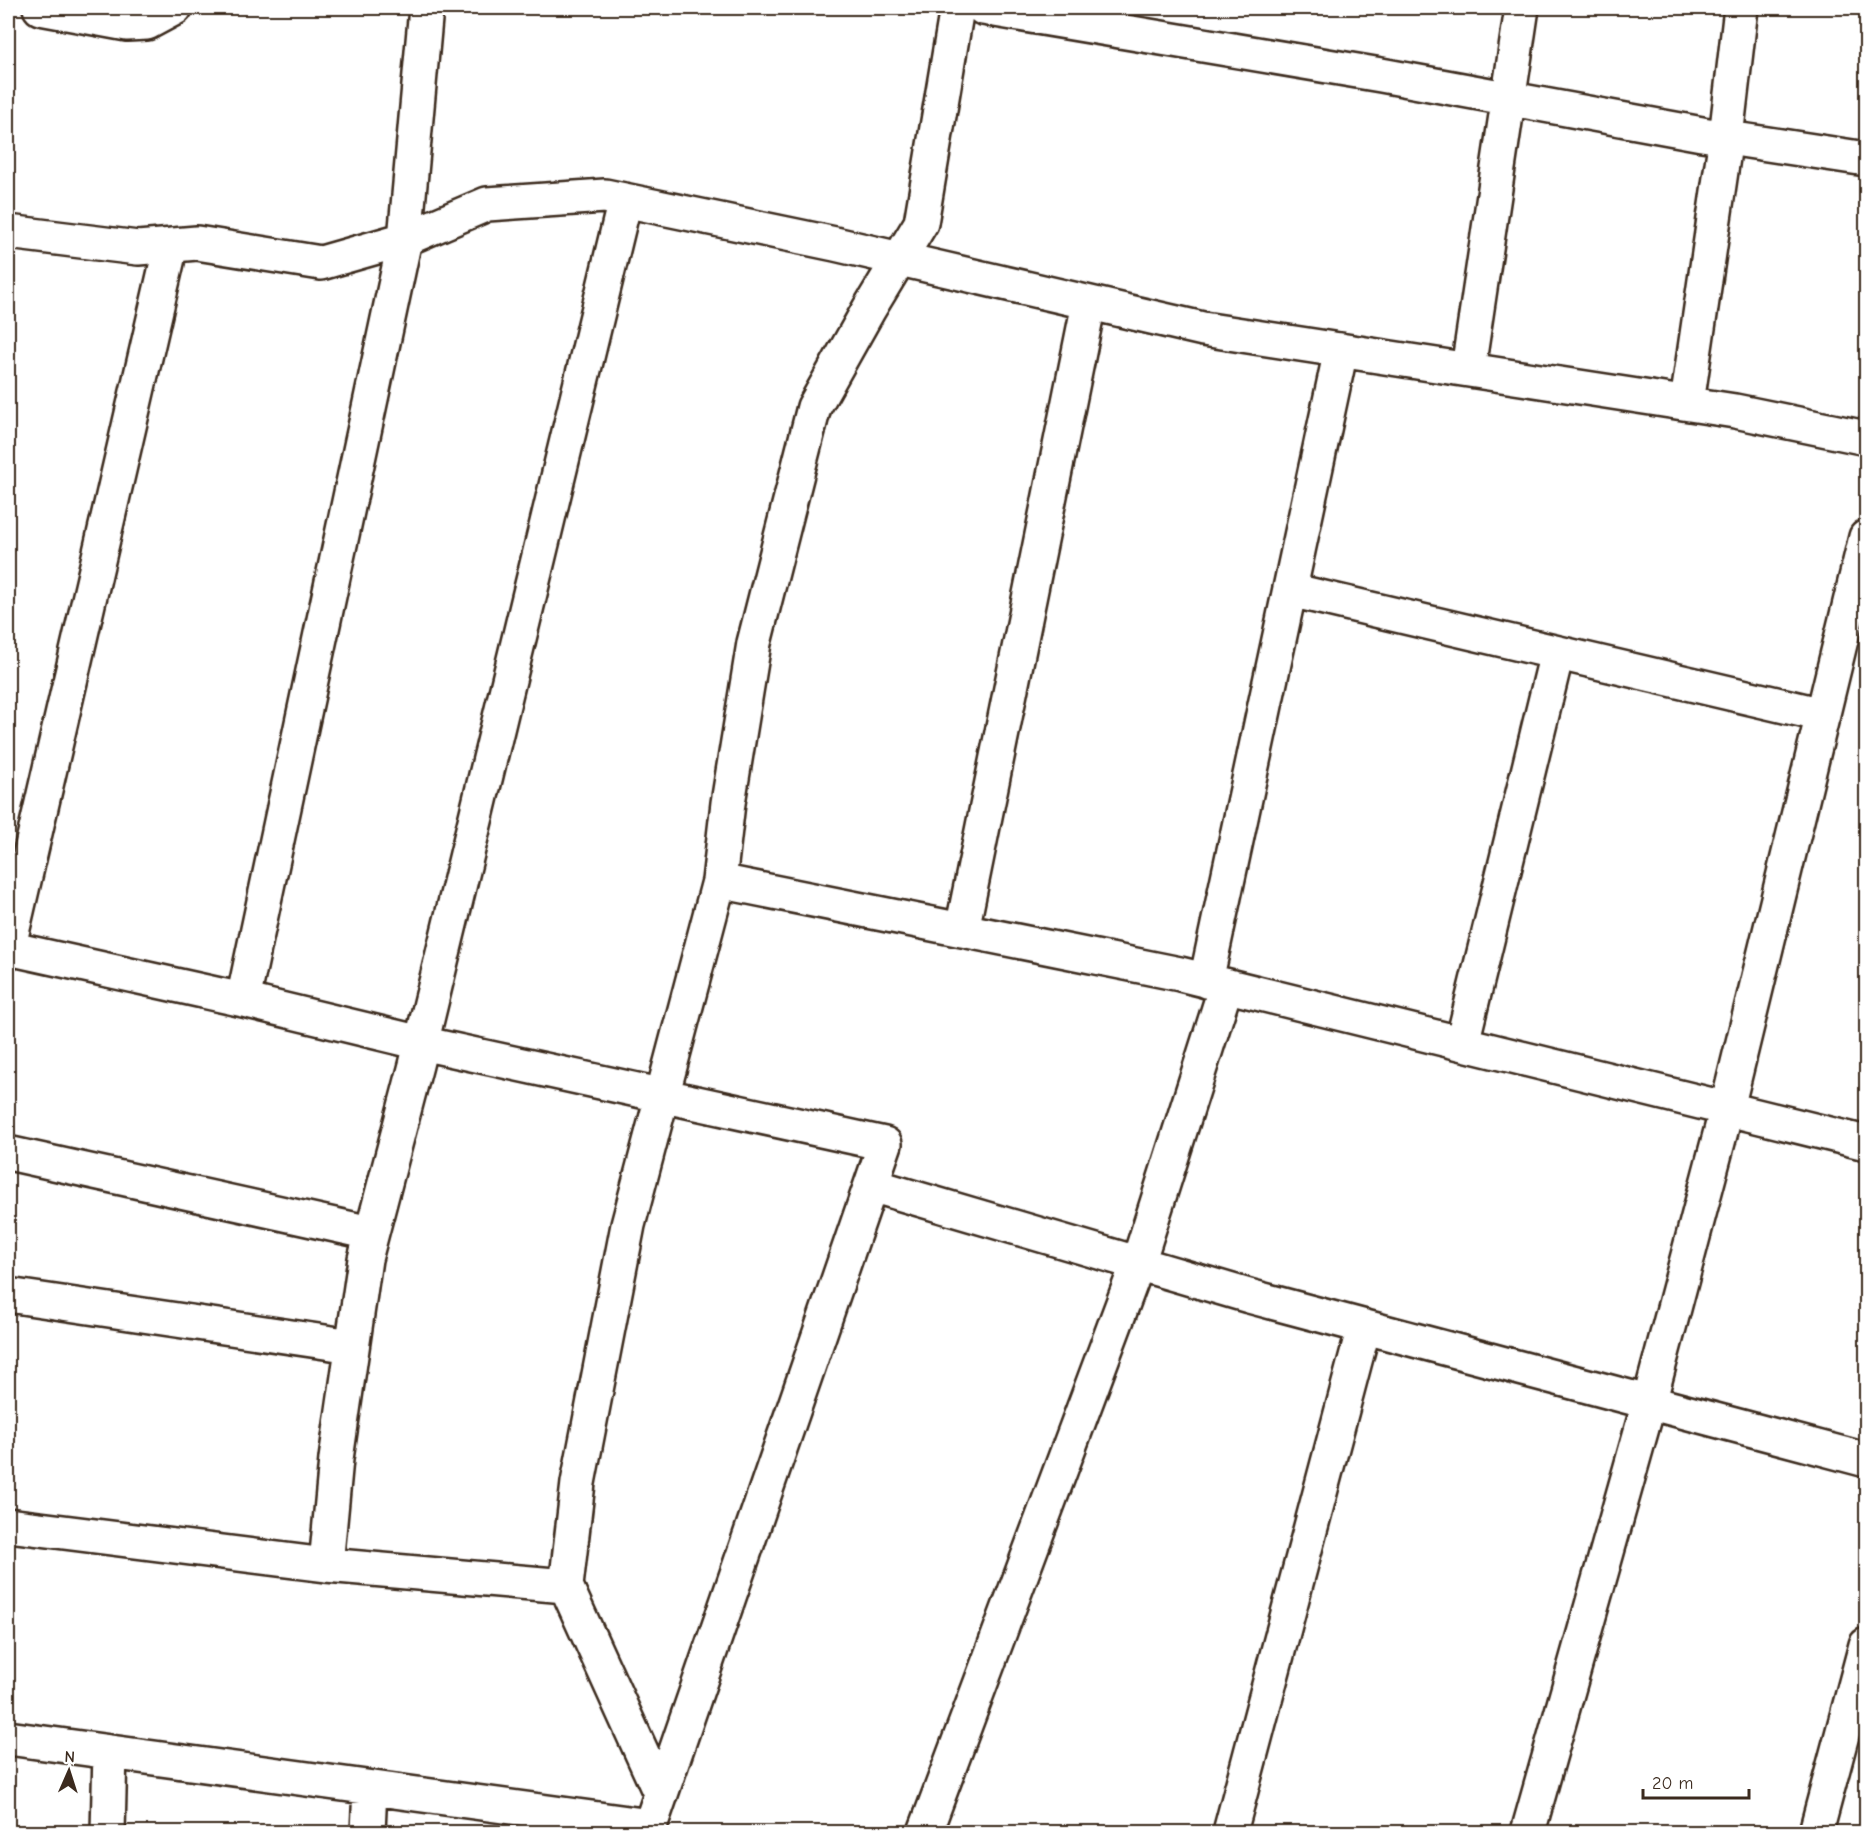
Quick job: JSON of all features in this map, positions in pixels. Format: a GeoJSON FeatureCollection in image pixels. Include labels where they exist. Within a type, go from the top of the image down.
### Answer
{"type":"FeatureCollection","features":[{"type":"Feature","properties":{"kind":"street"},"geometry":{"type":"LineString","coordinates":[[40,8],[128,24],[147,22],[175,8]]}},
{"type":"Feature","properties":{"kind":"street"},"geometry":{"type":"LineString","coordinates":[[243,1000],[405,239],[426,8]]}},
{"type":"Feature","properties":{"kind":"street"},"geometry":{"type":"LineString","coordinates":[[661,1795],[566,1586],[578,1483],[624,1249],[718,881],[754,643],[814,407],[921,223],[957,8]]}},
{"type":"Feature","properties":{"kind":"street"},"geometry":{"type":"LineString","coordinates":[[983,8],[1726,137],[1866,159]]}},
{"type":"Feature","properties":{"kind":"street"},"geometry":{"type":"LineString","coordinates":[[1468,369],[1522,8]]}},
{"type":"Feature","properties":{"kind":"street"},"geometry":{"type":"LineString","coordinates":[[1687,403],[1726,137],[1742,8]]}},
{"type":"Feature","properties":{"kind":"street"},"geometry":{"type":"LineString","coordinates":[[8,231],[138,248],[197,243],[321,263],[405,239],[487,204],[605,196],[835,244],[1203,329],[1687,403],[1866,438]]}},
{"type":"Feature","properties":{"kind":"street"},"geometry":{"type":"LineString","coordinates":[[326,1565],[336,1459],[365,1259],[421,1043],[625,200]]}},
{"type":"Feature","properties":{"kind":"street"},"geometry":{"type":"LineString","coordinates":[[8,1738],[649,1829],[885,1144],[421,1043],[243,1000],[8,949],[171,245]]}},
{"type":"Feature","properties":{"kind":"street"},"geometry":{"type":"LineString","coordinates":[[962,930],[1089,303]]}},
{"type":"Feature","properties":{"kind":"street"},"geometry":{"type":"LineString","coordinates":[[925,1833],[1138,1263],[1216,983],[1290,590],[1341,350]]}},
{"type":"Feature","properties":{"kind":"street"},"geometry":{"type":"LineString","coordinates":[[1528,1833],[1649,1403],[1727,1108],[1866,537]]}},
{"type":"Feature","properties":{"kind":"street"},"geometry":{"type":"LineString","coordinates":[[1290,590],[1823,715]]}},
{"type":"Feature","properties":{"kind":"street"},"geometry":{"type":"LineString","coordinates":[[1462,1043],[1557,653]]}},
{"type":"Feature","properties":{"kind":"street"},"geometry":{"type":"LineString","coordinates":[[718,881],[1216,983],[1866,1143]]}},
{"type":"Feature","properties":{"kind":"street"},"geometry":{"type":"LineString","coordinates":[[8,1153],[371,1233]]}},
{"type":"Feature","properties":{"kind":"street"},"geometry":{"type":"LineString","coordinates":[[871,1185],[1249,1296],[1866,1460]]}},
{"type":"Feature","properties":{"kind":"street"},"geometry":{"type":"LineString","coordinates":[[8,1295],[352,1346]]}},
{"type":"Feature","properties":{"kind":"street"},"geometry":{"type":"LineString","coordinates":[[1230,1833],[1364,1327]]}},
{"type":"Feature","properties":{"kind":"street"},"geometry":{"type":"LineString","coordinates":[[8,1525],[326,1565],[566,1586]]}},
{"type":"Feature","properties":{"kind":"street"},"geometry":{"type":"LineString","coordinates":[[1816,1833],[1866,1646]]}},
{"type":"Feature","properties":{"kind":"street"},"geometry":{"type":"LineString","coordinates":[[108,1833],[110,1752]]}},
{"type":"Feature","properties":{"kind":"street"},"geometry":{"type":"LineString","coordinates":[[368,1833],[370,1788]]}}]}
